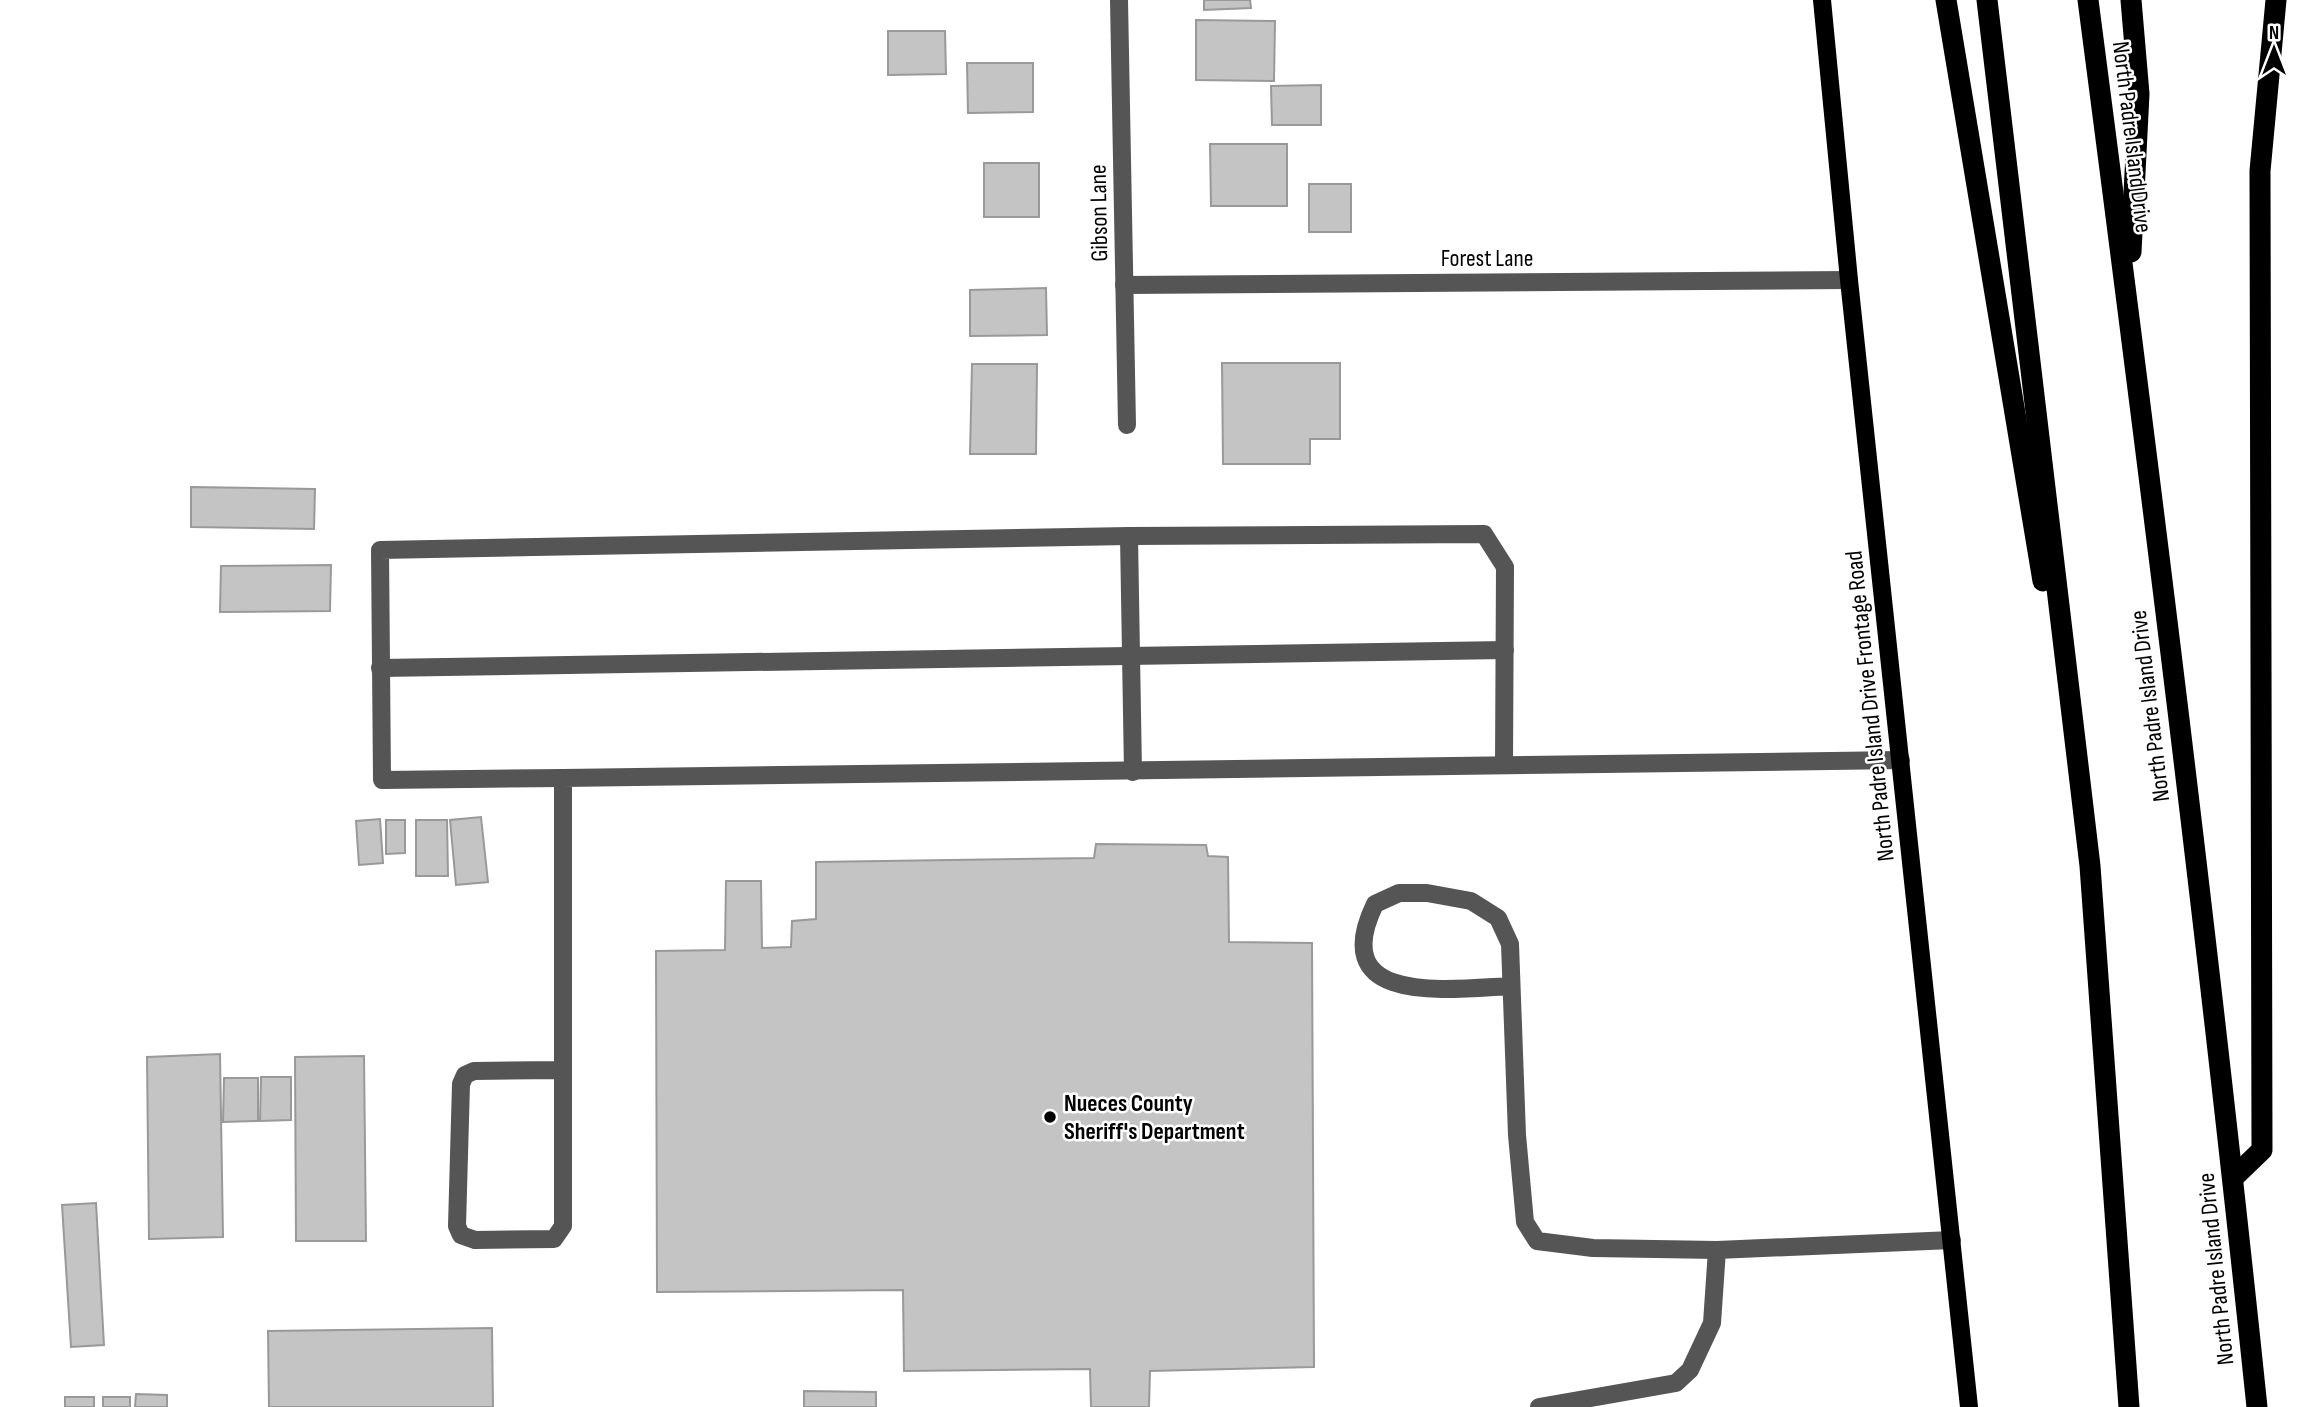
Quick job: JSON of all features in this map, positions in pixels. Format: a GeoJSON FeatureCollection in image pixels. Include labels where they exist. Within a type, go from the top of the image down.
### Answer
{"type":"FeatureCollection","features":[{"type":"Feature","properties":{"kind":"highway"},"geometry":{"type":"LineString","coordinates":[[1946,0],[2090,866]]}},
{"type":"Feature","properties":{"kind":"highway"},"geometry":{"type":"LineString","coordinates":[[1987,0],[2090,866],[2128,1402]]}},
{"type":"Feature","properties":{"kind":"highway","name":"North Padre Island Drive"},"geometry":{"type":"LineString","coordinates":[[2088,0],[2128,306],[2233,1178],[2257,1407]]}},
{"type":"Feature","properties":{"kind":"highway"},"geometry":{"type":"LineString","coordinates":[[2128,306],[2139,94],[2132,0]]}},
{"type":"Feature","properties":{"kind":"highway"},"geometry":{"type":"LineString","coordinates":[[2233,1178],[2262,1150],[2260,171],[2276,0]]}},
{"type":"Feature","properties":{"kind":"main road","name":"North Padre Island Drive Frontage Road"},"geometry":{"type":"LineString","coordinates":[[1822,0],[1849,280],[1969,1407]]}},
{"type":"Feature","properties":{"kind":"street","name":"Gibson Lane"},"geometry":{"type":"LineString","coordinates":[[1119,0],[1127,425]]}},
{"type":"Feature","properties":{"kind":"street","name":"Forest Lane"},"geometry":{"type":"LineString","coordinates":[[1125,285],[1849,280]]}},
{"type":"Feature","properties":{"kind":"street"},"geometry":{"type":"LineString","coordinates":[[1504,765],[1505,567],[1485,534],[1129,536],[380,550],[382,780],[1901,760]]}},
{"type":"Feature","properties":{"kind":"street"},"geometry":{"type":"LineString","coordinates":[[1129,536],[1133,772]]}},
{"type":"Feature","properties":{"kind":"street"},"geometry":{"type":"LineString","coordinates":[[380,668],[1505,650]]}},
{"type":"Feature","properties":{"kind":"street"},"geometry":{"type":"LineString","coordinates":[[562,1070],[474,1071],[465,1075],[461,1084],[457,1226],[461,1235],[475,1240],[554,1239],[563,1226],[564,778]]}},
{"type":"Feature","properties":{"kind":"street"},"geometry":{"type":"LineString","coordinates":[[1511,986],[1437,989],[1387,982],[1369,968],[1363,946],[1365,923],[1375,904],[1399,894],[1427,894],[1471,901],[1498,918],[1510,944],[1517,1135],[1525,1222],[1538,1241],[1593,1248],[1717,1250],[1952,1240]]}},
{"type":"Feature","properties":{"kind":"street"},"geometry":{"type":"LineString","coordinates":[[1539,1407],[1676,1383],[1690,1370],[1712,1323],[1717,1250]]}},
{"type":"Feature","properties":{"kind":"building"},"geometry":{"type":"Polygon","coordinates":[[[1204,0],[1250,0],[1251,8],[1204,10],[1204,0]]]}},
{"type":"Feature","properties":{"kind":"building"},"geometry":{"type":"Polygon","coordinates":[[[1196,20],[1275,21],[1274,81],[1196,80],[1196,20]]]}},
{"type":"Feature","properties":{"kind":"building"},"geometry":{"type":"Polygon","coordinates":[[[888,31],[945,31],[946,74],[888,75],[888,31]]]}},
{"type":"Feature","properties":{"kind":"building"},"geometry":{"type":"Polygon","coordinates":[[[967,63],[1033,63],[1033,112],[968,113],[967,63]]]}},
{"type":"Feature","properties":{"kind":"building"},"geometry":{"type":"Polygon","coordinates":[[[1321,85],[1321,125],[1272,125],[1271,86],[1321,85]]]}},
{"type":"Feature","properties":{"kind":"building"},"geometry":{"type":"Polygon","coordinates":[[[1210,144],[1287,144],[1287,206],[1211,206],[1210,144]]]}},
{"type":"Feature","properties":{"kind":"building"},"geometry":{"type":"Polygon","coordinates":[[[984,163],[1039,163],[1039,217],[984,217],[984,163]]]}},
{"type":"Feature","properties":{"kind":"building"},"geometry":{"type":"Polygon","coordinates":[[[1309,184],[1351,184],[1351,232],[1309,232],[1309,184]]]}},
{"type":"Feature","properties":{"kind":"building"},"geometry":{"type":"Polygon","coordinates":[[[1046,288],[1047,335],[970,336],[970,290],[1046,288]]]}},
{"type":"Feature","properties":{"kind":"building"},"geometry":{"type":"Polygon","coordinates":[[[1222,363],[1340,363],[1340,439],[1310,439],[1310,464],[1223,464],[1222,363]]]}},
{"type":"Feature","properties":{"kind":"building"},"geometry":{"type":"Polygon","coordinates":[[[972,364],[1037,364],[1036,454],[970,454],[972,364]]]}},
{"type":"Feature","properties":{"kind":"building"},"geometry":{"type":"Polygon","coordinates":[[[191,487],[315,489],[314,529],[191,527],[191,487]]]}},
{"type":"Feature","properties":{"kind":"building"},"geometry":{"type":"Polygon","coordinates":[[[331,565],[330,611],[220,612],[221,566],[331,565]]]}},
{"type":"Feature","properties":{"kind":"building"},"geometry":{"type":"Polygon","coordinates":[[[481,817],[488,882],[456,885],[450,820],[481,817]]]}},
{"type":"Feature","properties":{"kind":"building"},"geometry":{"type":"Polygon","coordinates":[[[380,819],[383,863],[359,865],[356,821],[380,819]]]}},
{"type":"Feature","properties":{"kind":"building"},"geometry":{"type":"Polygon","coordinates":[[[386,820],[405,820],[405,853],[386,854],[386,820]]]}},
{"type":"Feature","properties":{"kind":"building"},"geometry":{"type":"Polygon","coordinates":[[[416,820],[447,820],[448,876],[416,876],[416,820]]]}},
{"type":"Feature","properties":{"kind":"building"},"geometry":{"type":"Polygon","coordinates":[[[1096,844],[1206,845],[1208,856],[1228,857],[1229,942],[1312,943],[1314,1367],[1150,1371],[1149,1407],[1091,1407],[1090,1369],[904,1371],[903,1290],[657,1292],[656,951],[725,950],[726,881],[761,881],[762,948],[791,947],[792,921],[816,919],[816,862],[1094,858],[1096,844]]]}},
{"type":"Feature","properties":{"kind":"building"},"geometry":{"type":"Polygon","coordinates":[[[220,1054],[223,1237],[149,1239],[147,1057],[220,1054]]]}},
{"type":"Feature","properties":{"kind":"building"},"geometry":{"type":"Polygon","coordinates":[[[364,1056],[366,1241],[296,1241],[295,1057],[364,1056]]]}},
{"type":"Feature","properties":{"kind":"building"},"geometry":{"type":"Polygon","coordinates":[[[261,1077],[291,1077],[291,1120],[260,1121],[261,1077]]]}},
{"type":"Feature","properties":{"kind":"building"},"geometry":{"type":"Polygon","coordinates":[[[224,1078],[258,1078],[258,1121],[223,1122],[224,1078]]]}},
{"type":"Feature","properties":{"kind":"building"},"geometry":{"type":"Polygon","coordinates":[[[96,1203],[104,1345],[71,1347],[62,1205],[96,1203]]]}},
{"type":"Feature","properties":{"kind":"building"},"geometry":{"type":"Polygon","coordinates":[[[492,1328],[493,1407],[269,1407],[268,1331],[492,1328]]]}},
{"type":"Feature","properties":{"kind":"building"},"geometry":{"type":"Polygon","coordinates":[[[804,1391],[876,1392],[876,1407],[804,1407],[804,1391]]]}},
{"type":"Feature","properties":{"kind":"building"},"geometry":{"type":"Polygon","coordinates":[[[136,1394],[167,1395],[167,1407],[135,1407],[136,1394]]]}},
{"type":"Feature","properties":{"kind":"building"},"geometry":{"type":"Polygon","coordinates":[[[65,1397],[94,1397],[94,1407],[65,1407],[65,1397]]]}},
{"type":"Feature","properties":{"kind":"building"},"geometry":{"type":"Polygon","coordinates":[[[103,1397],[130,1397],[130,1407],[103,1407],[103,1397]]]}},
{"type":"Feature","properties":{"kind":"place","name":"Nueces County Sheriff's Department"},"geometry":{"type":"Point","coordinates":[1050,1117]}}]}
